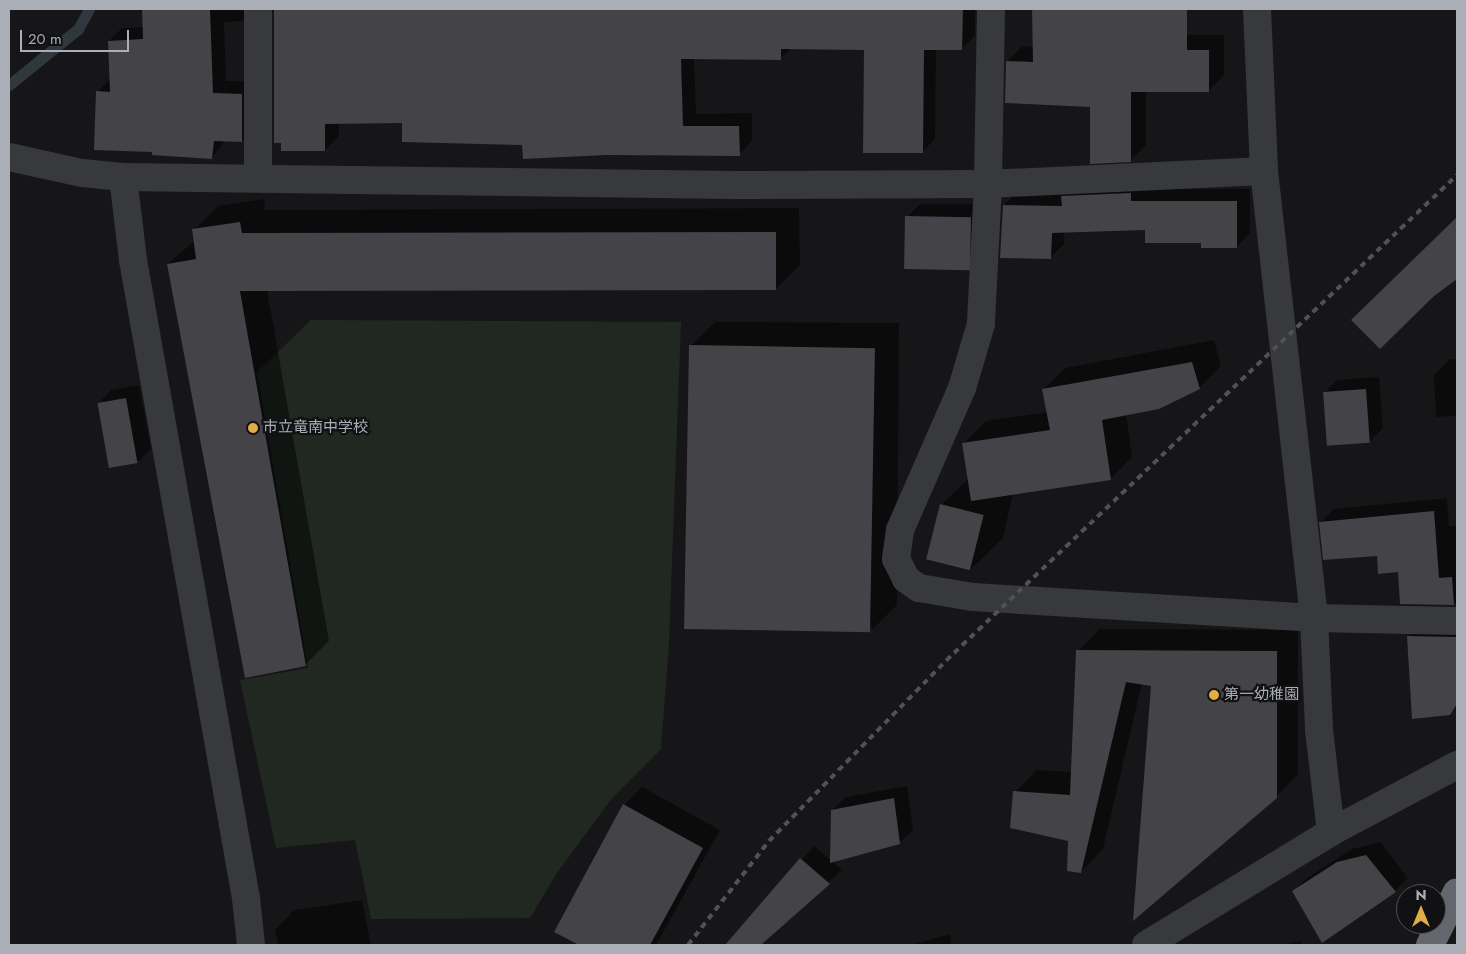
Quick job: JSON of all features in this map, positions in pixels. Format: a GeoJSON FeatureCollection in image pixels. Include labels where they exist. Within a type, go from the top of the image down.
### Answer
{"type":"FeatureCollection","features":[{"type":"Feature","properties":{"kind":"highway"},"geometry":{"type":"LineString","coordinates":[[1430,945],[1457,892]]}},
{"type":"Feature","properties":{"kind":"street"},"geometry":{"type":"LineString","coordinates":[[258,9],[258,178]]}},
{"type":"Feature","properties":{"kind":"street"},"geometry":{"type":"LineString","coordinates":[[991,9],[988,184],[981,324],[962,388],[900,530],[896,559],[906,578],[919,588],[973,597],[1314,618],[1457,621]]}},
{"type":"Feature","properties":{"kind":"street"},"geometry":{"type":"LineString","coordinates":[[1257,9],[1264,171],[1314,618],[1319,730],[1331,832]]}},
{"type":"Feature","properties":{"kind":"street"},"geometry":{"type":"LineString","coordinates":[[9,157],[82,173],[123,177],[732,184],[988,184],[1264,171]]}},
{"type":"Feature","properties":{"kind":"street"},"geometry":{"type":"LineString","coordinates":[[123,177],[133,260],[246,898],[251,945]]}},
{"type":"Feature","properties":{"kind":"street"},"geometry":{"type":"LineString","coordinates":[[1146,945],[1331,832],[1457,765]]}},
{"type":"Feature","properties":{"kind":"shaded area"},"geometry":{"type":"Polygon","coordinates":[[[311,320],[681,322],[669,642],[661,749],[612,798],[557,873],[530,918],[371,919],[355,840],[276,848],[240,680],[308,668],[257,372],[311,320]]]}},
{"type":"Feature","properties":{"kind":"building"},"geometry":{"type":"Polygon","coordinates":[[[142,9],[210,9],[213,93],[242,94],[242,142],[214,141],[212,159],[152,155],[152,152],[94,150],[96,91],[110,92],[108,41],[143,39],[142,9]]]}},
{"type":"Feature","properties":{"kind":"building"},"geometry":{"type":"Polygon","coordinates":[[[274,9],[963,9],[962,50],[924,50],[923,153],[863,153],[864,50],[781,49],[781,60],[681,59],[683,126],[739,126],[740,156],[606,155],[523,159],[522,145],[402,142],[402,123],[325,124],[325,151],[281,151],[281,143],[274,143],[274,9]]]}},
{"type":"Feature","properties":{"kind":"building"},"geometry":{"type":"Polygon","coordinates":[[[1032,9],[1187,9],[1187,50],[1209,50],[1209,92],[1131,92],[1131,162],[1090,164],[1090,107],[1005,103],[1006,61],[1033,62],[1032,9]]]}},
{"type":"Feature","properties":{"kind":"building"},"geometry":{"type":"Polygon","coordinates":[[[1131,193],[1131,201],[1237,201],[1237,248],[1201,248],[1201,243],[1145,243],[1145,230],[1052,233],[1051,259],[1000,258],[1003,205],[1062,206],[1061,196],[1131,193]]]}},
{"type":"Feature","properties":{"kind":"building"},"geometry":{"type":"Polygon","coordinates":[[[905,216],[971,217],[970,270],[904,269],[905,216]]]}},
{"type":"Feature","properties":{"kind":"building"},"geometry":{"type":"Polygon","coordinates":[[[1457,217],[1457,279],[1434,296],[1380,349],[1351,320],[1457,217]]]}},
{"type":"Feature","properties":{"kind":"building"},"geometry":{"type":"Polygon","coordinates":[[[240,222],[242,233],[776,232],[776,290],[240,291],[306,666],[245,678],[167,264],[196,259],[192,229],[240,222]]]}},
{"type":"Feature","properties":{"kind":"building"},"geometry":{"type":"Polygon","coordinates":[[[689,345],[875,348],[870,632],[684,629],[689,345]]]}},
{"type":"Feature","properties":{"kind":"building"},"geometry":{"type":"Polygon","coordinates":[[[1192,362],[1200,389],[1159,409],[1102,420],[1111,480],[971,501],[962,443],[1050,430],[1042,389],[1192,362]]]}},
{"type":"Feature","properties":{"kind":"building"},"geometry":{"type":"Polygon","coordinates":[[[1366,389],[1370,443],[1327,446],[1323,392],[1366,389]]]}},
{"type":"Feature","properties":{"kind":"building"},"geometry":{"type":"Polygon","coordinates":[[[126,398],[137,463],[109,468],[97,403],[126,398]]]}},
{"type":"Feature","properties":{"kind":"building"},"geometry":{"type":"Polygon","coordinates":[[[940,504],[984,515],[970,570],[926,559],[940,504]]]}},
{"type":"Feature","properties":{"kind":"building"},"geometry":{"type":"Polygon","coordinates":[[[1434,511],[1439,578],[1452,577],[1454,605],[1400,604],[1398,572],[1378,574],[1377,556],[1323,560],[1319,522],[1434,511]]]}},
{"type":"Feature","properties":{"kind":"building"},"geometry":{"type":"Polygon","coordinates":[[[1407,636],[1457,637],[1457,704],[1450,715],[1412,719],[1407,636]]]}},
{"type":"Feature","properties":{"kind":"building"},"geometry":{"type":"Polygon","coordinates":[[[1076,650],[1277,651],[1277,798],[1133,921],[1151,686],[1126,682],[1081,873],[1067,871],[1068,841],[1010,828],[1013,791],[1070,795],[1076,650]]]}},
{"type":"Feature","properties":{"kind":"building"},"geometry":{"type":"Polygon","coordinates":[[[894,798],[900,844],[830,863],[831,810],[894,798]]]}},
{"type":"Feature","properties":{"kind":"building"},"geometry":{"type":"Polygon","coordinates":[[[623,804],[703,848],[650,945],[579,945],[554,932],[623,804]]]}},
{"type":"Feature","properties":{"kind":"building"},"geometry":{"type":"Polygon","coordinates":[[[1366,855],[1396,892],[1322,943],[1292,891],[1337,862],[1366,855]]]}},
{"type":"Feature","properties":{"kind":"building"},"geometry":{"type":"Polygon","coordinates":[[[800,858],[830,884],[761,945],[725,945],[800,858]]]}},
{"type":"Feature","properties":{"kind":"waterway"},"geometry":{"type":"LineString","coordinates":[[9,85],[78,29],[89,9]]}},
{"type":"Feature","properties":{"kind":"railway"},"geometry":{"type":"LineString","coordinates":[[688,945],[769,841],[954,653],[1457,175]]}},
{"type":"Feature","properties":{"kind":"place","name":"市立竜南中学校"},"geometry":{"type":"Point","coordinates":[253,428]}},
{"type":"Feature","properties":{"kind":"place","name":"第一幼稚園"},"geometry":{"type":"Point","coordinates":[1214,695]}}]}
